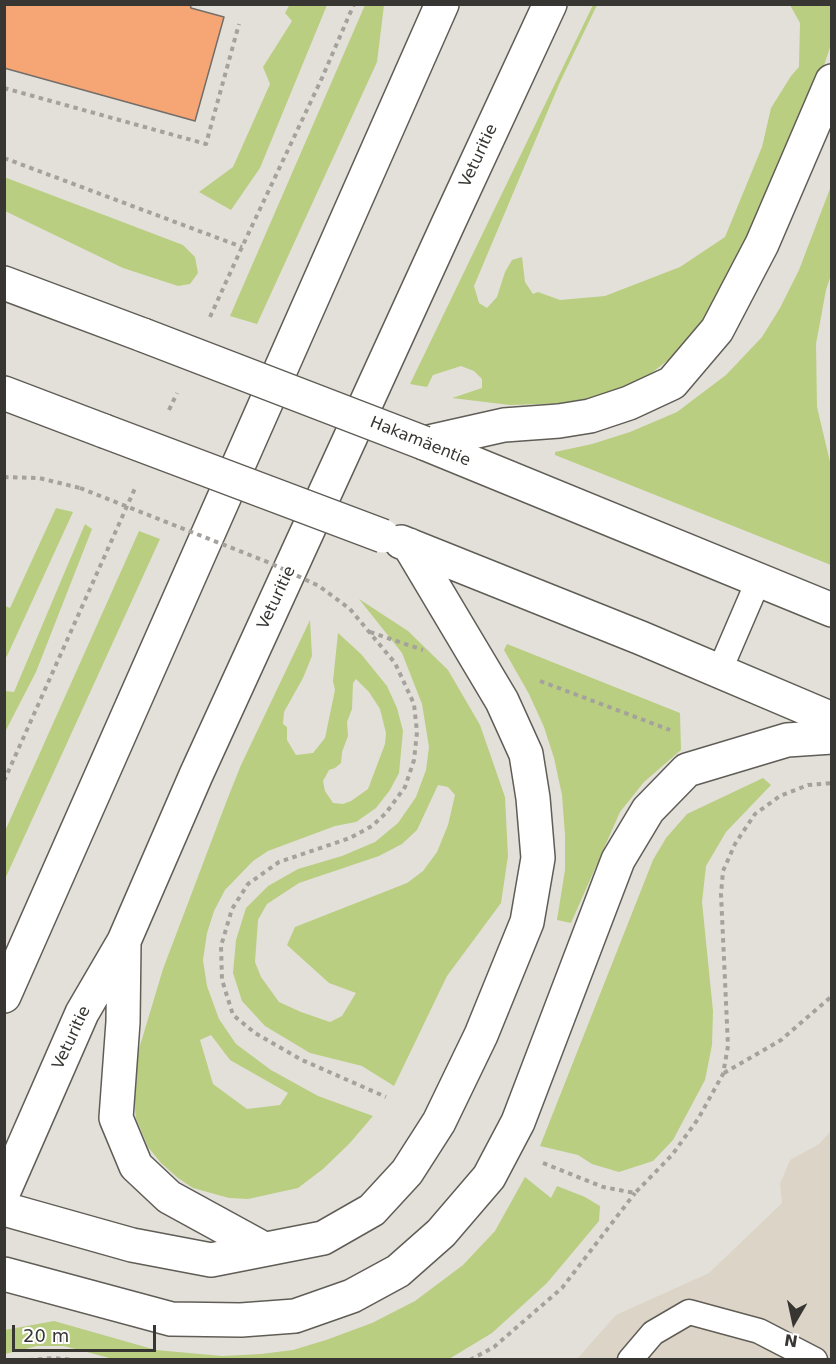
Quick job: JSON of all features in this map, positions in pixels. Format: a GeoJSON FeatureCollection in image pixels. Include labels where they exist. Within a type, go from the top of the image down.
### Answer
{"type":"FeatureCollection","features":[{"type":"Feature","properties":{"kind":"main road"},"geometry":{"type":"LineString","coordinates":[[4,996],[429,20],[442,4]]}},
{"type":"Feature","properties":{"kind":"main road","name":"Veturitie"},"geometry":{"type":"LineString","coordinates":[[4,1191],[82,1013],[124,941],[196,775],[550,4]]}},
{"type":"Feature","properties":{"kind":"main road"},"geometry":{"type":"LineString","coordinates":[[424,443],[504,425],[590,416],[629,403],[672,383],[722,321],[762,244],[831,81]]}},
{"type":"Feature","properties":{"kind":"main road","name":"Hakamäentie"},"geometry":{"type":"LineString","coordinates":[[4,283],[424,443],[831,610]]}},
{"type":"Feature","properties":{"kind":"main road"},"geometry":{"type":"LineString","coordinates":[[4,393],[396,540],[641,638],[831,718]]}},
{"type":"Feature","properties":{"kind":"main road"},"geometry":{"type":"LineString","coordinates":[[4,1209],[132,1245],[211,1260],[323,1238],[372,1210],[407,1173],[439,1122],[481,1035],[527,922],[538,858],[533,798],[526,754],[502,701],[396,540]]}},
{"type":"Feature","properties":{"kind":"main road"},"geometry":{"type":"LineString","coordinates":[[4,1274],[171,1319],[241,1320],[295,1316],[352,1296],[398,1271],[441,1233],[489,1177],[518,1122],[618,860],[648,810],[687,770],[787,740],[831,737]]}},
{"type":"Feature","properties":{"kind":"main road"},"geometry":{"type":"LineString","coordinates":[[124,941],[123,1022],[116,1118],[136,1166],[169,1197],[264,1249]]}},
{"type":"Feature","properties":{"kind":"lane"},"geometry":{"type":"LineString","coordinates":[[719,672],[759,579]]}},
{"type":"Feature","properties":{"kind":"lane"},"geometry":{"type":"LineString","coordinates":[[630,1359],[653,1333],[689,1312],[759,1331],[815,1359]]}},
{"type":"Feature","properties":{"kind":"path"},"geometry":{"type":"LineString","coordinates":[[4,88],[206,144],[239,24]]}},
{"type":"Feature","properties":{"kind":"path"},"geometry":{"type":"LineString","coordinates":[[4,159],[242,247]]}},
{"type":"Feature","properties":{"kind":"path"},"geometry":{"type":"LineString","coordinates":[[4,477],[39,478],[80,488],[270,563],[319,586],[351,609],[395,663],[414,704],[417,732],[414,760],[405,787],[386,813],[372,826],[350,838],[279,862],[248,884],[232,909],[221,946],[222,980],[233,1015],[255,1033],[302,1060],[386,1097]]}},
{"type":"Feature","properties":{"kind":"path"},"geometry":{"type":"LineString","coordinates":[[370,632],[431,653],[555,685],[735,755]]}},
{"type":"Feature","properties":{"kind":"path"},"geometry":{"type":"LineString","coordinates":[[799,781],[808,785]]}},
{"type":"Feature","properties":{"kind":"path"},"geometry":{"type":"LineString","coordinates":[[470,1359],[494,1347],[562,1288],[635,1193],[678,1146],[698,1119],[723,1074],[728,1046],[721,894],[723,871],[735,844],[755,814],[780,796],[808,785],[831,783]]}},
{"type":"Feature","properties":{"kind":"path"},"geometry":{"type":"LineString","coordinates":[[723,1074],[781,1040],[831,996]]}},
{"type":"Feature","properties":{"kind":"path"},"geometry":{"type":"LineString","coordinates":[[539,1162],[603,1186],[635,1193]]}},
{"type":"Feature","properties":{"kind":"path"},"geometry":{"type":"LineString","coordinates":[[29,1359],[75,1359]]}},
{"type":"Feature","properties":{"kind":"shaded area"},"geometry":{"type":"Polygon","coordinates":[[[831,1131],[831,1359],[576,1360],[616,1315],[709,1273],[782,1203],[780,1184],[790,1160],[819,1144],[831,1131]]]}},
{"type":"Feature","properties":{"kind":"green space"},"geometry":{"type":"Polygon","coordinates":[[[290,4],[327,5],[260,168],[231,210],[199,192],[233,167],[270,84],[263,67],[292,21],[285,13],[290,4]]]}},
{"type":"Feature","properties":{"kind":"green space"},"geometry":{"type":"Polygon","coordinates":[[[365,5],[384,5],[377,62],[257,324],[230,316],[365,5]]]}},
{"type":"Feature","properties":{"kind":"green space"},"geometry":{"type":"Polygon","coordinates":[[[593,5],[597,5],[560,82],[474,286],[479,303],[487,308],[497,297],[505,272],[512,260],[522,257],[525,282],[533,294],[538,292],[560,300],[605,296],[680,267],[725,237],[762,147],[771,108],[799,67],[800,23],[790,5],[831,5],[831,44],[821,75],[732,272],[696,337],[649,375],[599,397],[571,403],[510,405],[452,398],[482,388],[482,379],[474,371],[461,366],[433,375],[427,387],[410,384],[593,5]]]}},
{"type":"Feature","properties":{"kind":"green space"},"geometry":{"type":"Polygon","coordinates":[[[4,177],[183,245],[195,257],[198,273],[190,284],[178,286],[123,268],[5,211],[4,177]]]}},
{"type":"Feature","properties":{"kind":"green space"},"geometry":{"type":"Polygon","coordinates":[[[831,186],[831,275],[816,344],[817,407],[831,466],[831,565],[555,455],[555,452],[592,444],[630,432],[677,412],[726,375],[762,337],[780,308],[799,270],[831,186]]]}},
{"type":"Feature","properties":{"kind":"green space"},"geometry":{"type":"Polygon","coordinates":[[[56,508],[73,512],[5,658],[5,606],[10,608],[56,508]]]}},
{"type":"Feature","properties":{"kind":"green space"},"geometry":{"type":"Polygon","coordinates":[[[85,524],[92,529],[36,672],[5,732],[5,691],[14,692],[85,524]]]}},
{"type":"Feature","properties":{"kind":"green space"},"geometry":{"type":"Polygon","coordinates":[[[139,531],[160,539],[5,879],[5,831],[139,531]]]}},
{"type":"Feature","properties":{"kind":"green space"},"geometry":{"type":"Polygon","coordinates":[[[359,599],[408,631],[448,670],[480,725],[505,797],[508,856],[501,903],[447,976],[394,1086],[362,1066],[310,1053],[265,1026],[242,1001],[233,973],[236,940],[246,908],[268,886],[298,869],[342,856],[375,842],[398,823],[416,797],[426,770],[429,747],[422,704],[402,653],[359,599]],[[438,785],[417,830],[402,844],[379,856],[299,883],[267,904],[258,920],[255,962],[261,977],[279,1002],[330,1022],[342,1016],[356,993],[329,983],[287,945],[295,927],[407,883],[423,871],[437,852],[448,825],[455,795],[448,787],[438,785]]]}},
{"type":"Feature","properties":{"kind":"green space"},"geometry":{"type":"Polygon","coordinates":[[[310,620],[312,656],[284,712],[283,724],[287,727],[287,740],[296,755],[313,753],[325,738],[335,690],[333,681],[338,633],[361,654],[387,686],[397,708],[403,731],[399,773],[390,790],[376,808],[356,822],[335,826],[268,851],[253,861],[225,890],[214,911],[207,933],[203,960],[207,986],[219,1019],[236,1044],[271,1070],[318,1096],[373,1116],[323,1169],[298,1188],[248,1199],[229,1198],[193,1188],[161,1163],[148,1147],[136,1118],[133,1089],[136,1059],[163,969],[241,765],[310,620]],[[356,679],[353,683],[352,709],[347,722],[348,736],[341,763],[329,770],[323,781],[325,791],[333,803],[343,804],[351,801],[368,789],[385,744],[386,733],[380,709],[369,692],[356,679]],[[211,1035],[200,1040],[213,1084],[247,1109],[280,1105],[288,1093],[230,1060],[211,1035]]]}},
{"type":"Feature","properties":{"kind":"green space"},"geometry":{"type":"Polygon","coordinates":[[[507,644],[680,713],[681,750],[644,782],[620,812],[571,923],[557,920],[565,870],[565,835],[562,795],[554,758],[544,727],[529,694],[504,650],[507,644]]]}},
{"type":"Feature","properties":{"kind":"green space"},"geometry":{"type":"Polygon","coordinates":[[[763,778],[771,785],[726,832],[706,866],[702,902],[713,1011],[712,1045],[705,1080],[673,1140],[653,1161],[619,1172],[592,1164],[578,1155],[540,1146],[653,860],[666,838],[687,814],[763,778]]]}},
{"type":"Feature","properties":{"kind":"green space"},"geometry":{"type":"Polygon","coordinates":[[[525,1177],[551,1198],[557,1186],[585,1197],[600,1206],[599,1221],[547,1283],[492,1333],[449,1359],[117,1360],[64,1346],[37,1346],[5,1354],[5,1330],[54,1321],[156,1350],[222,1356],[293,1350],[326,1340],[372,1323],[415,1301],[463,1265],[495,1231],[525,1177]]]}},
{"type":"Feature","properties":{"kind":"building"},"geometry":{"type":"Polygon","coordinates":[[[4,4],[190,4],[191,8],[224,17],[195,121],[4,68],[4,4]]]}}]}
